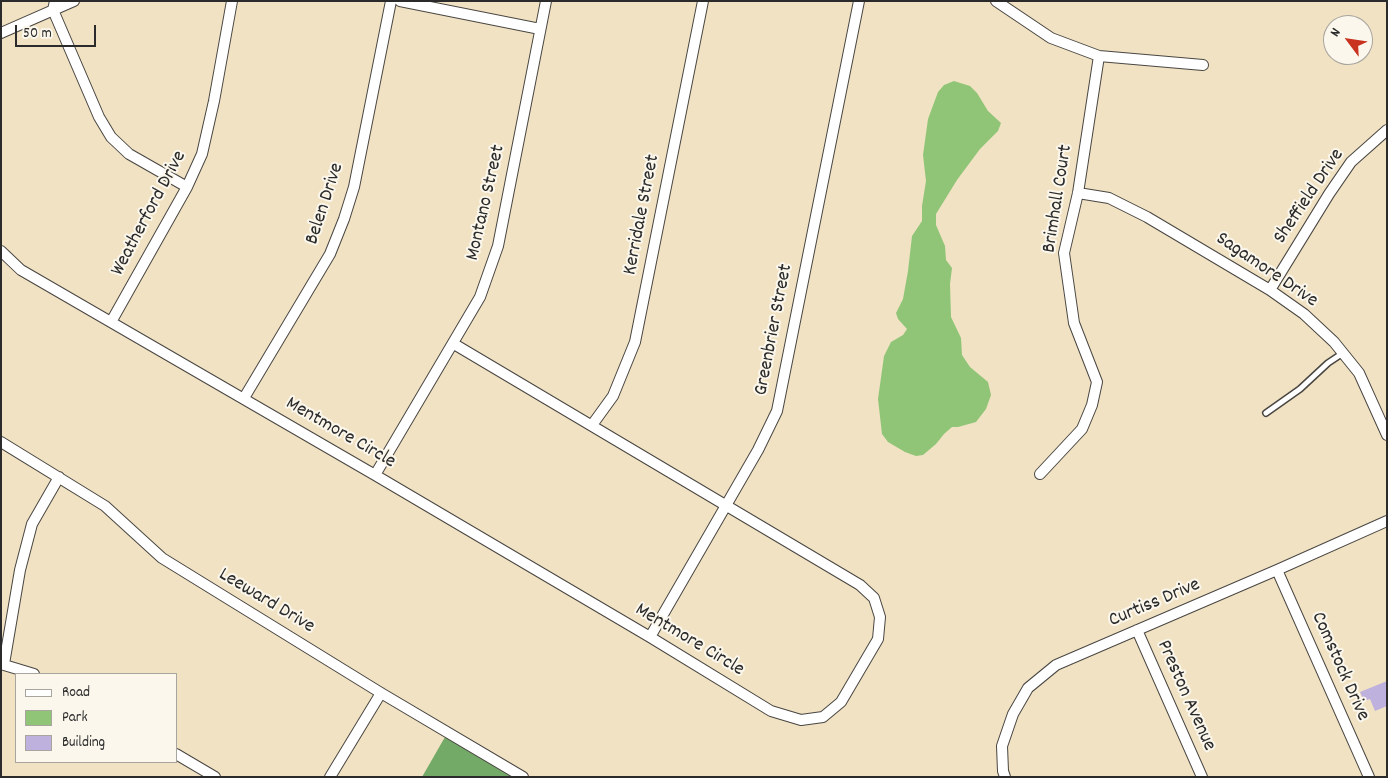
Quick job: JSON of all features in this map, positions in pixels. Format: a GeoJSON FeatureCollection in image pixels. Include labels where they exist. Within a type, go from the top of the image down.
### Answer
{"type":"FeatureCollection","features":[{"type":"Feature","properties":{"kind":"street"},"geometry":{"type":"LineString","coordinates":[[1,33],[54,5],[74,1]]}},
{"type":"Feature","properties":{"kind":"street","name":"Weatherford Drive"},"geometry":{"type":"LineString","coordinates":[[111,322],[187,187],[202,154],[214,101],[232,1]]}},
{"type":"Feature","properties":{"kind":"street","name":"Belen Drive"},"geometry":{"type":"LineString","coordinates":[[244,398],[330,254],[344,219],[354,187],[391,1]]}},
{"type":"Feature","properties":{"kind":"street"},"geometry":{"type":"LineString","coordinates":[[400,1],[540,29]]}},
{"type":"Feature","properties":{"kind":"street","name":"Montano Street"},"geometry":{"type":"LineString","coordinates":[[375,475],[480,297],[498,246],[546,1]]}},
{"type":"Feature","properties":{"kind":"street","name":"Kerridale Street"},"geometry":{"type":"LineString","coordinates":[[592,426],[614,396],[635,342],[703,1]]}},
{"type":"Feature","properties":{"kind":"street","name":"Greenbrier Street"},"geometry":{"type":"LineString","coordinates":[[650,637],[758,450],[777,411],[859,1]]}},
{"type":"Feature","properties":{"kind":"street"},"geometry":{"type":"LineString","coordinates":[[996,1],[1051,38],[1100,56],[1203,65]]}},
{"type":"Feature","properties":{"kind":"street"},"geometry":{"type":"LineString","coordinates":[[54,5],[100,117],[111,137],[129,154],[187,187]]}},
{"type":"Feature","properties":{"kind":"street","name":"Brimhall Court"},"geometry":{"type":"LineString","coordinates":[[1040,474],[1082,429],[1092,405],[1097,382],[1074,323],[1064,253],[1078,193],[1100,56]]}},
{"type":"Feature","properties":{"kind":"street","name":"Sheffield Drive"},"geometry":{"type":"LineString","coordinates":[[1270,290],[1351,162],[1387,130]]}},
{"type":"Feature","properties":{"kind":"street","name":"Sagamore Drive"},"geometry":{"type":"LineString","coordinates":[[1078,193],[1109,198],[1147,217],[1270,290],[1304,314],[1334,342],[1359,373],[1387,435]]}},
{"type":"Feature","properties":{"kind":"street","name":"Mentmore Circle"},"geometry":{"type":"LineString","coordinates":[[1,251],[21,270],[375,475],[650,637],[771,711],[801,720],[823,717],[841,702],[878,639],[880,617],[874,598],[860,585],[454,344]]}},
{"type":"Feature","properties":{"kind":"street","name":"Leeward Drive"},"geometry":{"type":"LineString","coordinates":[[1,442],[105,506],[162,558],[381,693],[523,777]]}},
{"type":"Feature","properties":{"kind":"street"},"geometry":{"type":"LineString","coordinates":[[31,673],[3,664],[20,570],[32,524],[58,477]]}},
{"type":"Feature","properties":{"kind":"street","name":"Curtiss Drive"},"geometry":{"type":"LineString","coordinates":[[1005,777],[1002,746],[1013,714],[1028,688],[1056,665],[1277,570],[1387,520]]}},
{"type":"Feature","properties":{"kind":"street","name":"Comstock Drive"},"geometry":{"type":"LineString","coordinates":[[1277,570],[1368,777]]}},
{"type":"Feature","properties":{"kind":"street","name":"Preston Avenue"},"geometry":{"type":"LineString","coordinates":[[1137,630],[1202,777]]}},
{"type":"Feature","properties":{"kind":"street"},"geometry":{"type":"LineString","coordinates":[[330,777],[381,693]]}},
{"type":"Feature","properties":{"kind":"street"},"geometry":{"type":"LineString","coordinates":[[178,755],[215,777]]}},
{"type":"Feature","properties":{"kind":"lane"},"geometry":{"type":"LineString","coordinates":[[1266,413],[1300,389],[1328,362],[1343,353]]}},
{"type":"Feature","properties":{"kind":"green space"},"geometry":{"type":"Polygon","coordinates":[[[954,81],[970,86],[977,93],[988,111],[1001,123],[998,131],[980,149],[957,180],[936,214],[936,225],[945,246],[946,260],[952,268],[950,284],[951,317],[961,338],[962,355],[970,367],[988,382],[991,395],[986,409],[976,422],[952,427],[923,455],[916,456],[888,442],[882,434],[878,399],[884,356],[891,342],[903,335],[907,329],[898,319],[896,313],[903,299],[912,236],[922,221],[926,181],[923,155],[928,119],[938,92],[944,85],[954,81]]]}},
{"type":"Feature","properties":{"kind":"green space"},"geometry":{"type":"Polygon","coordinates":[[[445,737],[512,777],[422,777],[445,737]]]}},
{"type":"Feature","properties":{"kind":"building"},"geometry":{"type":"Polygon","coordinates":[[[1387,681],[1387,706],[1375,711],[1370,699],[1364,701],[1360,692],[1387,681]]]}}]}
